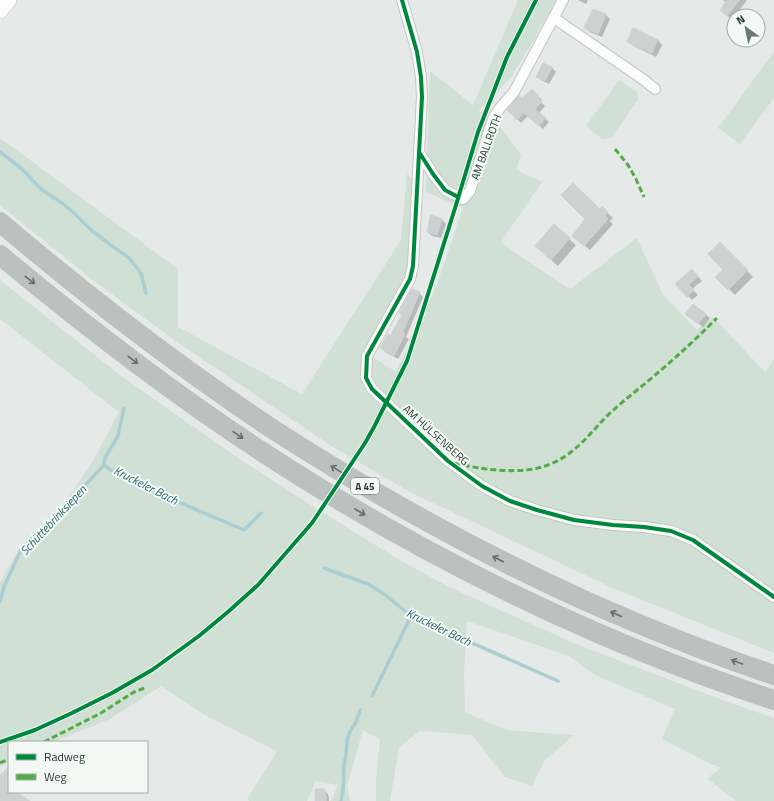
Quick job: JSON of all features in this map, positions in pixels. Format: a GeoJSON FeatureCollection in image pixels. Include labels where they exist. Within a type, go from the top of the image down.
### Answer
{"type":"FeatureCollection","features":[{"type":"Feature","properties":{"kind":"highway","name":"A 45"},"geometry":{"type":"LineString","coordinates":[[0,222],[95,300],[175,361],[273,429],[334,468],[442,530],[522,571],[630,620],[774,675]]}},
{"type":"Feature","properties":{"kind":"highway","name":"A 45"},"geometry":{"type":"LineString","coordinates":[[0,255],[97,333],[204,412],[275,460],[387,528],[479,577],[569,620],[630,647],[696,673],[774,700]]}},
{"type":"Feature","properties":{"kind":"street"},"geometry":{"type":"LineString","coordinates":[[0,11],[9,0]]}},
{"type":"Feature","properties":{"kind":"street","name":"AM HÜLSENBERG"},"geometry":{"type":"LineString","coordinates":[[402,0],[417,52],[421,77],[422,98],[413,266],[410,279],[367,356],[366,378],[372,389],[448,461],[482,486],[510,501],[536,510],[574,520],[644,526],[671,531],[694,540],[774,597]]}},
{"type":"Feature","properties":{"kind":"street","name":"AM BALLROTH"},"geometry":{"type":"LineString","coordinates":[[419,152],[432,174],[445,190],[462,198],[470,191],[493,119],[500,108],[514,92],[563,0]]}},
{"type":"Feature","properties":{"kind":"street"},"geometry":{"type":"LineString","coordinates":[[554,18],[655,89]]}},
{"type":"Feature","properties":{"kind":"green space"},"geometry":{"type":"Polygon","coordinates":[[[518,0],[556,0],[511,77],[479,110],[498,124],[521,155],[516,170],[542,182],[501,242],[570,289],[637,238],[663,295],[697,330],[713,317],[765,372],[774,359],[774,653],[615,589],[412,493],[336,449],[181,345],[94,281],[0,205],[0,138],[178,269],[178,327],[302,394],[401,240],[407,174],[414,181],[410,266],[363,351],[396,372],[436,287],[463,208],[426,192],[430,71],[473,105],[518,0]]]}},
{"type":"Feature","properties":{"kind":"green space"},"geometry":{"type":"Polygon","coordinates":[[[774,52],[774,98],[740,144],[718,128],[774,52]]]}},
{"type":"Feature","properties":{"kind":"green space"},"geometry":{"type":"Polygon","coordinates":[[[619,80],[637,92],[638,100],[611,138],[602,139],[586,126],[619,80]]]}},
{"type":"Feature","properties":{"kind":"green space"},"geometry":{"type":"Polygon","coordinates":[[[0,280],[121,376],[241,460],[398,559],[449,587],[576,644],[725,701],[774,718],[774,801],[736,801],[707,778],[721,768],[662,739],[675,709],[595,675],[569,656],[467,621],[464,674],[465,712],[506,730],[574,735],[544,761],[532,786],[505,777],[472,735],[420,731],[399,747],[390,801],[376,801],[376,779],[380,739],[363,730],[347,786],[350,801],[331,801],[338,785],[316,781],[307,801],[249,801],[248,798],[277,751],[205,715],[161,686],[110,719],[55,741],[8,741],[8,763],[0,767],[0,582],[18,551],[38,528],[62,507],[93,461],[119,412],[0,319],[0,280]]]}},
{"type":"Feature","properties":{"kind":"building"},"geometry":{"type":"Polygon","coordinates":[[[727,0],[740,0],[734,8],[726,8],[726,15],[720,10],[727,0]]]}},
{"type":"Feature","properties":{"kind":"building"},"geometry":{"type":"Polygon","coordinates":[[[593,9],[606,14],[598,34],[584,28],[593,9]]]}},
{"type":"Feature","properties":{"kind":"building"},"geometry":{"type":"Polygon","coordinates":[[[633,28],[658,40],[652,53],[627,42],[633,28]]]}},
{"type":"Feature","properties":{"kind":"building"},"geometry":{"type":"Polygon","coordinates":[[[543,63],[552,67],[545,81],[536,77],[543,63]]]}},
{"type":"Feature","properties":{"kind":"building"},"geometry":{"type":"Polygon","coordinates":[[[532,89],[539,96],[538,97],[542,102],[535,109],[546,118],[539,126],[524,113],[517,120],[507,110],[519,95],[522,98],[532,89]]]}},
{"type":"Feature","properties":{"kind":"building"},"geometry":{"type":"Polygon","coordinates":[[[573,183],[600,209],[602,206],[608,212],[605,215],[608,219],[584,246],[572,236],[585,219],[561,195],[573,183]]]}},
{"type":"Feature","properties":{"kind":"building"},"geometry":{"type":"Polygon","coordinates":[[[431,215],[442,219],[437,235],[427,232],[431,215]]]}},
{"type":"Feature","properties":{"kind":"building"},"geometry":{"type":"Polygon","coordinates":[[[554,224],[570,238],[551,260],[535,246],[554,224]]]}},
{"type":"Feature","properties":{"kind":"building"},"geometry":{"type":"Polygon","coordinates":[[[720,242],[748,270],[728,290],[715,277],[723,270],[708,254],[720,242]]]}},
{"type":"Feature","properties":{"kind":"building"},"geometry":{"type":"Polygon","coordinates":[[[692,269],[698,276],[689,285],[694,290],[687,297],[675,284],[692,269]]]}},
{"type":"Feature","properties":{"kind":"building"},"geometry":{"type":"Polygon","coordinates":[[[412,289],[420,292],[403,332],[405,334],[394,356],[380,348],[388,334],[390,336],[402,315],[399,313],[412,289]]]}},
{"type":"Feature","properties":{"kind":"building"},"geometry":{"type":"Polygon","coordinates":[[[693,304],[706,314],[698,324],[685,314],[693,304]]]}},
{"type":"Feature","properties":{"kind":"building"},"geometry":{"type":"Polygon","coordinates":[[[8,768],[8,793],[18,793],[30,801],[0,801],[0,775],[8,768]]]}},
{"type":"Feature","properties":{"kind":"building"},"geometry":{"type":"Polygon","coordinates":[[[315,789],[325,789],[324,792],[326,792],[326,801],[315,801],[315,789]]]}},
{"type":"Feature","properties":{"kind":"waterway","name":"Kruckeler Bach"},"geometry":{"type":"LineString","coordinates":[[0,152],[21,168],[41,189],[62,203],[90,229],[129,258],[141,273],[146,293]]}},
{"type":"Feature","properties":{"kind":"waterway","name":"Kruckeler Bach"},"geometry":{"type":"LineString","coordinates":[[124,408],[118,436],[105,458],[104,465],[111,470],[139,480],[155,492],[244,530],[261,513]]}},
{"type":"Feature","properties":{"kind":"waterway","name":"Schüttebrinksiepen"},"geometry":{"type":"LineString","coordinates":[[0,602],[4,587],[20,552],[35,535],[51,522],[104,465]]}},
{"type":"Feature","properties":{"kind":"waterway","name":"Kruckeler Bach"},"geometry":{"type":"LineString","coordinates":[[324,568],[368,584],[384,594],[411,616],[558,681]]}},
{"type":"Feature","properties":{"kind":"waterway"},"geometry":{"type":"LineString","coordinates":[[372,696],[411,616]]}},
{"type":"Feature","properties":{"kind":"waterway"},"geometry":{"type":"LineString","coordinates":[[341,801],[347,741],[360,710]]}},
{"type":"Feature","properties":{"kind":"marked path"},"geometry":{"type":"LineString","coordinates":[[615,149],[628,165],[644,197]]}},
{"type":"Feature","properties":{"kind":"marked path"},"geometry":{"type":"LineString","coordinates":[[455,463],[477,468],[514,471],[538,468],[558,461],[574,450],[608,415],[655,376],[717,318]]}},
{"type":"Feature","properties":{"kind":"marked path"},"geometry":{"type":"LineString","coordinates":[[46,741],[101,713],[134,692],[147,687]]}},
{"type":"Feature","properties":{"kind":"marked path"},"geometry":{"type":"LineString","coordinates":[[0,763],[8,759]]}},
{"type":"Feature","properties":{"kind":"cycle path"},"geometry":{"type":"LineString","coordinates":[[402,0],[417,52],[421,77],[422,97],[413,266],[410,279],[367,356],[366,378],[372,389],[448,461],[482,486],[510,501],[574,520],[671,531],[693,540],[774,597]]}},
{"type":"Feature","properties":{"kind":"cycle path"},"geometry":{"type":"LineString","coordinates":[[0,742],[35,730],[72,713],[112,693],[152,670],[199,636],[258,585],[312,523],[365,443],[407,361],[478,132],[507,57],[536,0]]}},
{"type":"Feature","properties":{"kind":"cycle path"},"geometry":{"type":"LineString","coordinates":[[419,152],[445,190],[458,197]]}}]}
